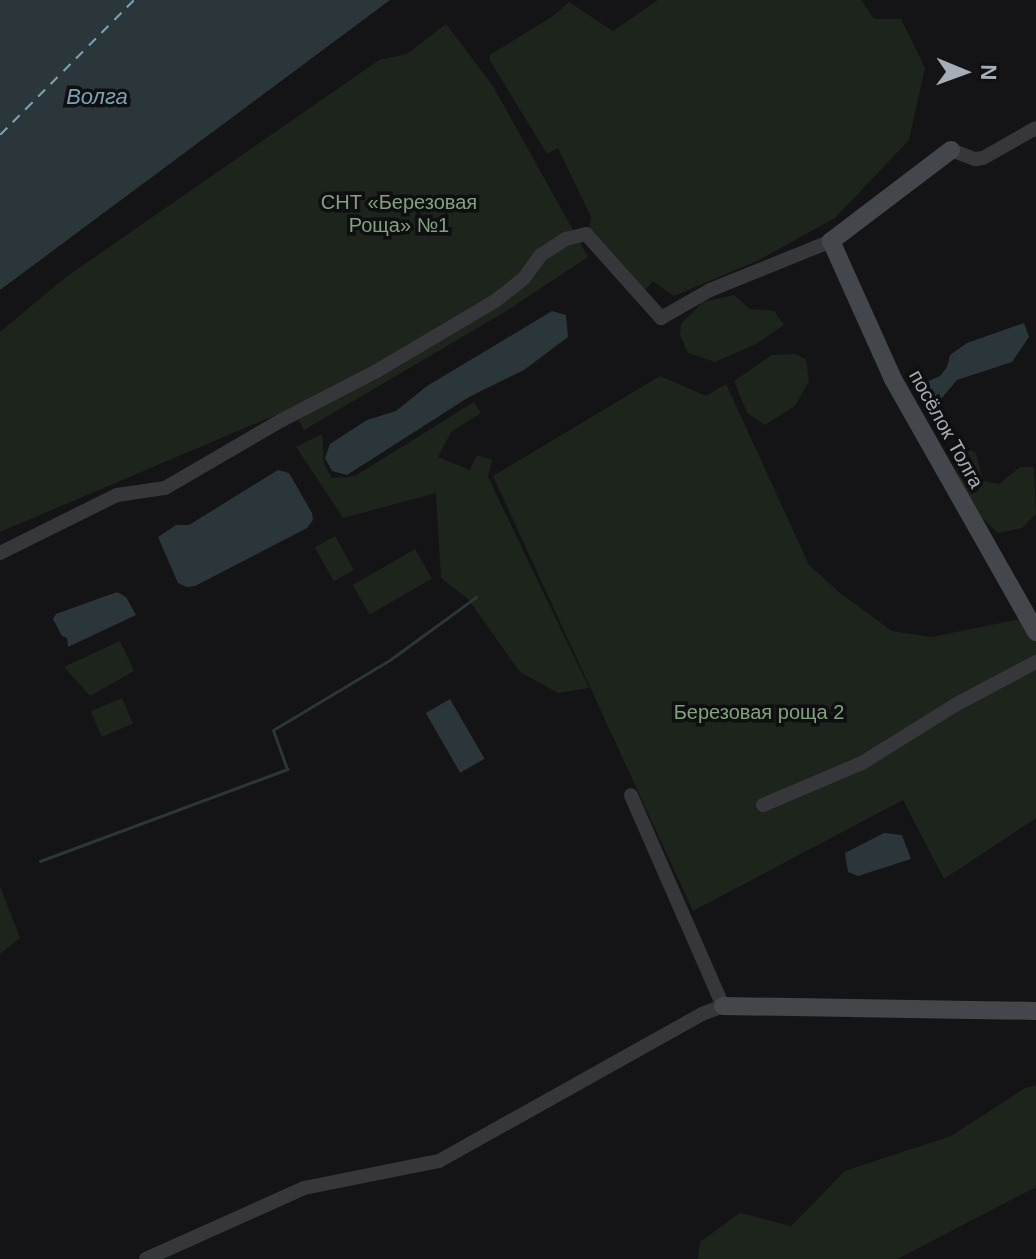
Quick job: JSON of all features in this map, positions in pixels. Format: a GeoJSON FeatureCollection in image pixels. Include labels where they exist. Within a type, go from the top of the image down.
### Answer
{"type":"FeatureCollection","features":[{"type":"Feature","properties":{"kind":"street"},"geometry":{"type":"LineString","coordinates":[[0,553],[117,495],[165,488],[282,420],[375,372],[495,301],[524,278],[541,255],[566,239],[586,234],[661,318],[710,290],[831,241],[951,150],[975,159],[983,158],[1036,128]]}},
{"type":"Feature","properties":{"kind":"street","name":"посёлок Толга"},"geometry":{"type":"LineString","coordinates":[[831,241],[893,379],[1036,632]]}},
{"type":"Feature","properties":{"kind":"street"},"geometry":{"type":"LineString","coordinates":[[763,805],[862,763],[955,705],[1036,662]]}},
{"type":"Feature","properties":{"kind":"street"},"geometry":{"type":"LineString","coordinates":[[631,795],[723,1006]]}},
{"type":"Feature","properties":{"kind":"street"},"geometry":{"type":"LineString","coordinates":[[146,1259],[304,1188],[439,1161],[702,1014],[723,1006],[1036,1011]]}},
{"type":"Feature","properties":{"kind":"green space"},"geometry":{"type":"Polygon","coordinates":[[[658,0],[861,0],[874,19],[901,19],[925,68],[909,140],[835,218],[757,261],[674,296],[653,281],[645,290],[589,232],[591,217],[558,148],[547,154],[489,59],[490,55],[553,16],[569,2],[613,31],[658,0]]]}},
{"type":"Feature","properties":{"kind":"green space","name":"СНТ «Березовая Роща» №1"},"geometry":{"type":"Polygon","coordinates":[[[446,24],[493,86],[588,257],[503,313],[304,430],[292,408],[0,532],[0,332],[66,277],[379,60],[407,54],[446,24]]]}},
{"type":"Feature","properties":{"kind":"green space"},"geometry":{"type":"Polygon","coordinates":[[[734,295],[750,309],[774,311],[784,325],[756,344],[715,362],[688,353],[680,335],[681,324],[703,302],[734,295]]]}},
{"type":"Feature","properties":{"kind":"green space"},"geometry":{"type":"Polygon","coordinates":[[[794,354],[806,359],[809,381],[795,406],[765,425],[747,413],[734,381],[772,355],[794,354]]]}},
{"type":"Feature","properties":{"kind":"green space","name":"Березовая роща 2"},"geometry":{"type":"Polygon","coordinates":[[[660,376],[706,396],[726,384],[809,565],[840,593],[892,631],[931,637],[1021,619],[1036,643],[1036,818],[944,879],[903,800],[693,911],[493,476],[660,376]]]}},
{"type":"Feature","properties":{"kind":"green space"},"geometry":{"type":"Polygon","coordinates":[[[474,402],[481,413],[451,432],[438,457],[470,470],[477,455],[492,460],[488,477],[589,688],[558,693],[520,672],[468,599],[441,578],[436,493],[343,518],[296,447],[322,434],[324,464],[332,478],[355,476],[474,402]]]}},
{"type":"Feature","properties":{"kind":"green space"},"geometry":{"type":"Polygon","coordinates":[[[962,446],[976,453],[983,481],[999,484],[1020,467],[1034,467],[1036,514],[1022,528],[998,533],[981,517],[961,483],[950,451],[962,446]]]}},
{"type":"Feature","properties":{"kind":"green space"},"geometry":{"type":"Polygon","coordinates":[[[335,536],[354,570],[334,581],[315,547],[335,536]]]}},
{"type":"Feature","properties":{"kind":"green space"},"geometry":{"type":"Polygon","coordinates":[[[415,549],[432,578],[370,614],[353,585],[415,549]]]}},
{"type":"Feature","properties":{"kind":"green space"},"geometry":{"type":"Polygon","coordinates":[[[120,641],[134,671],[90,696],[64,667],[120,641]]]}},
{"type":"Feature","properties":{"kind":"green space"},"geometry":{"type":"Polygon","coordinates":[[[122,698],[133,724],[102,737],[91,711],[122,698]]]}},
{"type":"Feature","properties":{"kind":"green space"},"geometry":{"type":"Polygon","coordinates":[[[0,886],[20,938],[0,954],[0,886]]]}},
{"type":"Feature","properties":{"kind":"green space"},"geometry":{"type":"Polygon","coordinates":[[[1036,1085],[1036,1187],[907,1254],[897,1259],[698,1259],[700,1242],[740,1213],[791,1226],[845,1171],[951,1136],[1025,1088],[1036,1085]]]}},
{"type":"Feature","properties":{"kind":"water","name":"Волга"},"geometry":{"type":"Polygon","coordinates":[[[0,0],[390,0],[0,290],[0,0]]]}},
{"type":"Feature","properties":{"kind":"water"},"geometry":{"type":"Polygon","coordinates":[[[552,311],[566,315],[568,337],[524,370],[469,397],[347,475],[332,471],[325,458],[330,444],[367,420],[396,411],[427,386],[552,311]]]}},
{"type":"Feature","properties":{"kind":"water"},"geometry":{"type":"Polygon","coordinates":[[[1024,323],[1029,337],[1012,362],[957,380],[935,406],[925,404],[922,384],[940,376],[947,367],[950,355],[967,343],[1024,323]]]}},
{"type":"Feature","properties":{"kind":"water"},"geometry":{"type":"Polygon","coordinates":[[[278,470],[289,473],[312,513],[313,520],[307,528],[195,586],[178,583],[158,537],[176,525],[189,525],[278,470]]]}},
{"type":"Feature","properties":{"kind":"water"},"geometry":{"type":"Polygon","coordinates":[[[117,592],[126,597],[136,615],[68,647],[67,638],[62,636],[53,619],[56,614],[117,592]]]}},
{"type":"Feature","properties":{"kind":"water"},"geometry":{"type":"Polygon","coordinates":[[[450,699],[484,759],[460,773],[426,713],[450,699]]]}},
{"type":"Feature","properties":{"kind":"water"},"geometry":{"type":"Polygon","coordinates":[[[884,833],[902,835],[911,859],[858,876],[848,872],[845,853],[884,833]]]}},
{"type":"Feature","properties":{"kind":"waterway"},"geometry":{"type":"LineString","coordinates":[[40,861],[287,769],[273,730],[391,659],[476,597]]}},
{"type":"Feature","properties":{"kind":"ferry route"},"geometry":{"type":"LineString","coordinates":[[0,135],[134,0]]}}]}
